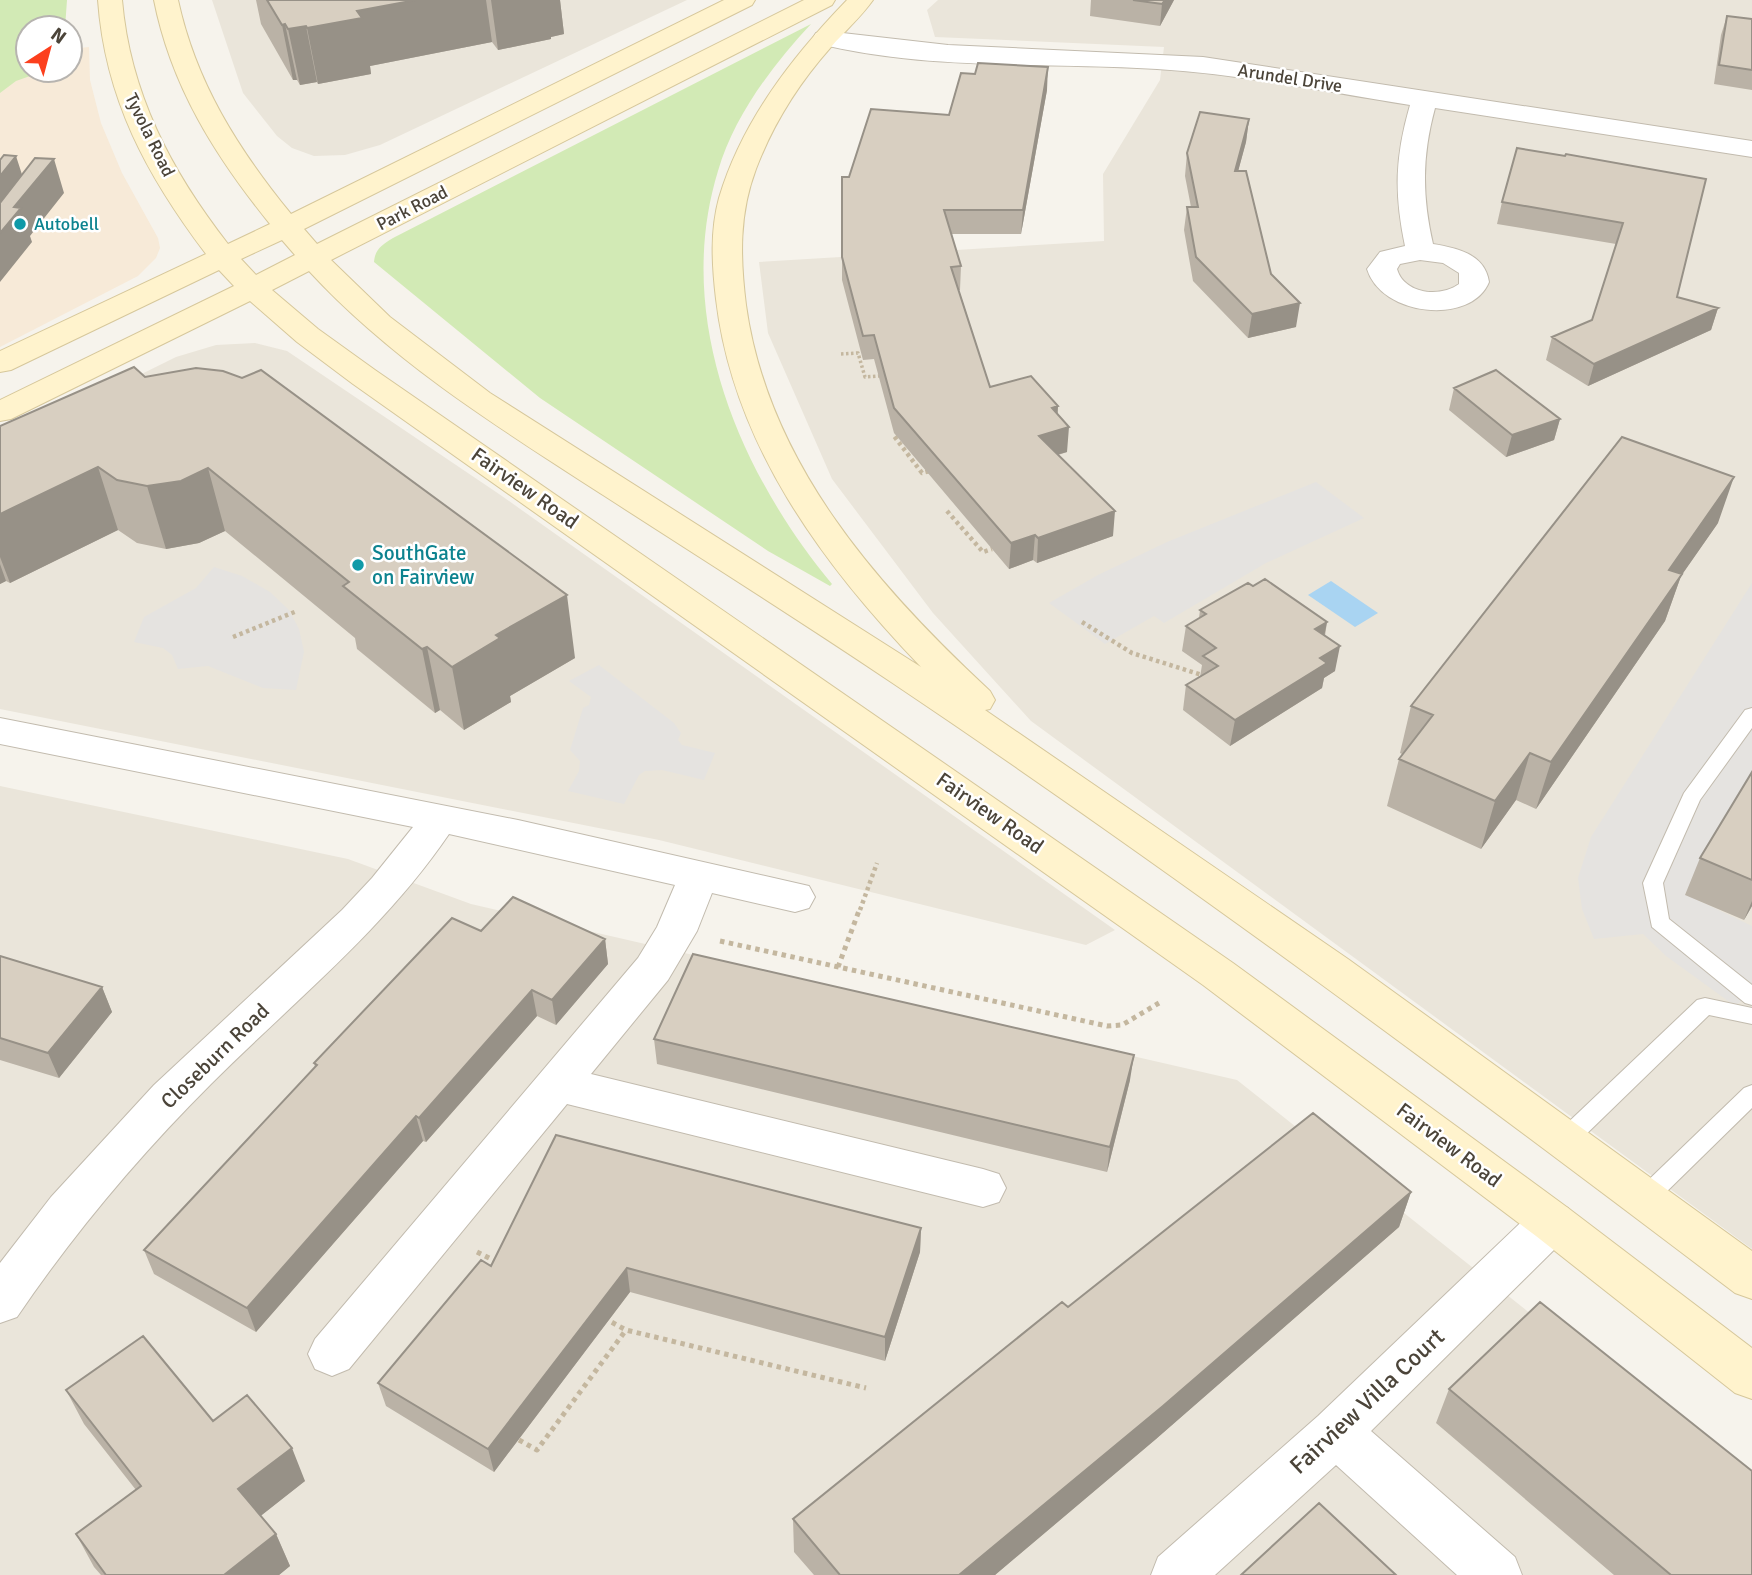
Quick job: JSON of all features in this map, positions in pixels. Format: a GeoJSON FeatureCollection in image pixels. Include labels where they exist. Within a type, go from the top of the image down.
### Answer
{"type":"FeatureCollection","features":[{"type":"Feature","properties":{"kind":"main road","name":"Tyvola Road"},"geometry":{"type":"LineString","coordinates":[[110,0],[117,56],[130,98],[155,152],[192,213],[223,256]]}},
{"type":"Feature","properties":{"kind":"main road"},"geometry":{"type":"LineString","coordinates":[[166,0],[181,61],[207,118],[246,176],[313,258],[353,300],[386,327],[490,407],[1067,781],[1566,1139],[1752,1278]]}},
{"type":"Feature","properties":{"kind":"main road","name":"Park Road"},"geometry":{"type":"LineString","coordinates":[[0,363],[287,227],[743,0]]}},
{"type":"Feature","properties":{"kind":"main road","name":"Park Road"},"geometry":{"type":"LineString","coordinates":[[0,412],[313,258],[822,0]]}},
{"type":"Feature","properties":{"kind":"main road"},"geometry":{"type":"LineString","coordinates":[[861,0],[798,67],[763,122],[733,198],[728,223],[728,284],[730,308],[743,364],[777,453],[793,481],[859,576],[922,647],[1067,781]]}},
{"type":"Feature","properties":{"kind":"main road","name":"Fairview Road"},"geometry":{"type":"LineString","coordinates":[[223,256],[253,288],[317,343],[1121,904],[1552,1223],[1752,1377]]}},
{"type":"Feature","properties":{"kind":"street","name":"Arundel Drive"},"geometry":{"type":"LineString","coordinates":[[825,38],[892,48],[973,55],[1177,62],[1752,149]]}},
{"type":"Feature","properties":{"kind":"street"},"geometry":{"type":"LineString","coordinates":[[1420,251],[1407,183],[1409,155],[1425,99]]}},
{"type":"Feature","properties":{"kind":"street"},"geometry":{"type":"LineString","coordinates":[[0,731],[439,818],[795,897]]}},
{"type":"Feature","properties":{"kind":"street","name":"Closeburn Road"},"geometry":{"type":"LineString","coordinates":[[0,1302],[32,1253],[113,1158],[195,1072],[379,898],[419,849],[439,818]]}},
{"type":"Feature","properties":{"kind":"street"},"geometry":{"type":"LineString","coordinates":[[332,1354],[653,969],[676,931],[700,874]]}},
{"type":"Feature","properties":{"kind":"street"},"geometry":{"type":"LineString","coordinates":[[559,1084],[983,1188]]}},
{"type":"Feature","properties":{"kind":"street","name":"Fairview Villa Court"},"geometry":{"type":"LineString","coordinates":[[1177,1575],[1336,1432],[1552,1223]]}},
{"type":"Feature","properties":{"kind":"street"},"geometry":{"type":"LineString","coordinates":[[1336,1432],[1496,1575]]}},
{"type":"Feature","properties":{"kind":"lane"},"geometry":{"type":"LineString","coordinates":[[1752,714],[1691,799],[1653,883],[1660,922],[1752,997]]}},
{"type":"Feature","properties":{"kind":"lane"},"geometry":{"type":"LineString","coordinates":[[1566,1139],[1705,1006],[1752,1016]]}},
{"type":"Feature","properties":{"kind":"lane"},"geometry":{"type":"LineString","coordinates":[[1645,1198],[1752,1094]]}},
{"type":"Feature","properties":{"kind":"path"},"geometry":{"type":"LineString","coordinates":[[841,354],[858,353],[865,377],[879,376]]}},
{"type":"Feature","properties":{"kind":"path"},"geometry":{"type":"LineString","coordinates":[[906,433],[894,436],[922,473],[933,470]]}},
{"type":"Feature","properties":{"kind":"path"},"geometry":{"type":"LineString","coordinates":[[947,511],[983,552],[992,549]]}},
{"type":"Feature","properties":{"kind":"path"},"geometry":{"type":"LineString","coordinates":[[233,637],[297,611]]}},
{"type":"Feature","properties":{"kind":"path"},"geometry":{"type":"LineString","coordinates":[[1082,622],[1132,653],[1182,667],[1206,677]]}},
{"type":"Feature","properties":{"kind":"path"},"geometry":{"type":"LineString","coordinates":[[838,968],[877,863]]}},
{"type":"Feature","properties":{"kind":"path"},"geometry":{"type":"LineString","coordinates":[[709,939],[1107,1026],[1122,1025],[1158,1003]]}},
{"type":"Feature","properties":{"kind":"path"},"geometry":{"type":"LineString","coordinates":[[475,1251],[499,1263]]}},
{"type":"Feature","properties":{"kind":"path"},"geometry":{"type":"LineString","coordinates":[[591,1312],[626,1330],[866,1388]]}},
{"type":"Feature","properties":{"kind":"path"},"geometry":{"type":"LineString","coordinates":[[519,1440],[537,1450],[626,1330]]}},
{"type":"Feature","properties":{"kind":"shaded area"},"geometry":{"type":"Polygon","coordinates":[[[212,0],[687,0],[380,145],[345,155],[314,156],[292,148],[277,136],[243,93],[212,0]]]}},
{"type":"Feature","properties":{"kind":"shaded area"},"geometry":{"type":"Polygon","coordinates":[[[938,0],[1752,0],[1752,1249],[1031,721],[933,613],[832,479],[768,333],[759,262],[1104,241],[1103,174],[1160,80],[1164,47],[935,37],[927,10],[938,0]]]}},
{"type":"Feature","properties":{"kind":"shaded area"},"geometry":{"type":"Polygon","coordinates":[[[89,47],[90,80],[101,123],[122,173],[158,238],[160,248],[156,258],[138,276],[0,347],[0,58],[14,64],[14,84],[84,84],[84,48],[89,47]]]}},
{"type":"Feature","properties":{"kind":"shaded area"},"geometry":{"type":"Polygon","coordinates":[[[255,343],[287,351],[499,494],[1115,930],[1086,945],[659,840],[0,709],[0,444],[176,357],[216,345],[255,343]]]}},
{"type":"Feature","properties":{"kind":"shaded area"},"geometry":{"type":"Polygon","coordinates":[[[1316,482],[1364,518],[1266,563],[1164,623],[1154,616],[1105,644],[1049,603],[1098,575],[1167,542],[1316,482]]]}},
{"type":"Feature","properties":{"kind":"shaded area"},"geometry":{"type":"Polygon","coordinates":[[[214,567],[242,576],[270,592],[289,610],[299,629],[304,652],[296,690],[263,688],[208,666],[178,669],[172,655],[163,648],[134,642],[144,617],[196,588],[214,567]]]}},
{"type":"Feature","properties":{"kind":"shaded area"},"geometry":{"type":"Polygon","coordinates":[[[1752,583],[1752,784],[1685,894],[1752,926],[1752,993],[1735,1006],[1666,956],[1643,934],[1594,939],[1582,909],[1578,878],[1591,837],[1752,583]]]}},
{"type":"Feature","properties":{"kind":"shaded area"},"geometry":{"type":"Polygon","coordinates":[[[599,665],[674,723],[681,733],[678,740],[682,745],[715,753],[704,780],[662,770],[645,771],[639,775],[624,804],[568,791],[579,771],[580,761],[570,750],[583,708],[589,705],[591,697],[569,681],[599,665]]]}},
{"type":"Feature","properties":{"kind":"shaded area"},"geometry":{"type":"Polygon","coordinates":[[[0,786],[348,859],[471,904],[1237,1080],[1752,1490],[1752,1575],[0,1575],[0,786]]]}},
{"type":"Feature","properties":{"kind":"green space"},"geometry":{"type":"Polygon","coordinates":[[[0,0],[67,0],[66,14],[14,14],[14,82],[0,93],[0,0]]]}},
{"type":"Feature","properties":{"kind":"green space"},"geometry":{"type":"Polygon","coordinates":[[[811,24],[782,57],[756,93],[725,151],[706,226],[704,281],[710,336],[723,390],[743,443],[769,493],[832,584],[830,586],[768,551],[540,398],[374,262],[380,248],[393,238],[811,24]]]}},
{"type":"Feature","properties":{"kind":"water"},"geometry":{"type":"Polygon","coordinates":[[[1331,581],[1378,613],[1355,627],[1308,595],[1331,581]]]}},
{"type":"Feature","properties":{"kind":"building"},"geometry":{"type":"Polygon","coordinates":[[[267,0],[416,0],[357,11],[362,18],[288,29],[285,24],[282,25],[267,0]]]}},
{"type":"Feature","properties":{"kind":"building"},"geometry":{"type":"Polygon","coordinates":[[[1133,0],[1165,0],[1162,4],[1133,0]]]}},
{"type":"Feature","properties":{"kind":"building"},"geometry":{"type":"Polygon","coordinates":[[[1727,16],[1752,19],[1752,70],[1719,65],[1727,16]]]}},
{"type":"Feature","properties":{"kind":"building"},"geometry":{"type":"Polygon","coordinates":[[[978,63],[1048,67],[1023,210],[944,210],[961,266],[951,267],[990,387],[1031,376],[1058,406],[1052,408],[1069,427],[1039,436],[1115,511],[1038,538],[1035,535],[1011,543],[894,408],[874,335],[863,336],[842,257],[842,177],[849,177],[871,109],[949,115],[961,73],[975,74],[978,63]]]}},
{"type":"Feature","properties":{"kind":"building"},"geometry":{"type":"Polygon","coordinates":[[[1200,112],[1249,119],[1235,171],[1246,171],[1271,274],[1300,303],[1252,314],[1196,257],[1187,207],[1198,207],[1187,153],[1200,112]]]}},
{"type":"Feature","properties":{"kind":"building"},"geometry":{"type":"Polygon","coordinates":[[[1517,148],[1706,179],[1677,297],[1718,308],[1594,364],[1552,337],[1592,320],[1623,223],[1502,202],[1517,148]]]}},
{"type":"Feature","properties":{"kind":"building"},"geometry":{"type":"Polygon","coordinates":[[[4,155],[16,156],[0,176],[0,160],[4,155]]]}},
{"type":"Feature","properties":{"kind":"building"},"geometry":{"type":"Polygon","coordinates":[[[35,158],[54,159],[14,207],[21,208],[0,233],[0,203],[35,158]]]}},
{"type":"Feature","properties":{"kind":"building"},"geometry":{"type":"Polygon","coordinates":[[[134,367],[145,377],[196,368],[223,371],[242,378],[261,370],[567,595],[496,635],[500,638],[452,667],[427,647],[422,649],[343,586],[349,582],[208,468],[181,481],[147,486],[117,480],[98,467],[0,514],[0,426],[134,367]]]}},
{"type":"Feature","properties":{"kind":"building"},"geometry":{"type":"Polygon","coordinates":[[[1496,370],[1560,419],[1512,435],[1454,388],[1496,370]]]}},
{"type":"Feature","properties":{"kind":"building"},"geometry":{"type":"Polygon","coordinates":[[[1622,437],[1734,477],[1669,570],[1682,574],[1551,762],[1530,753],[1495,801],[1399,759],[1433,715],[1411,706],[1622,437]]]}},
{"type":"Feature","properties":{"kind":"building"},"geometry":{"type":"Polygon","coordinates":[[[1265,579],[1327,622],[1315,629],[1340,646],[1320,658],[1327,663],[1235,720],[1186,685],[1218,666],[1203,656],[1216,648],[1186,626],[1206,614],[1200,610],[1248,583],[1253,586],[1265,579]]]}},
{"type":"Feature","properties":{"kind":"building"},"geometry":{"type":"Polygon","coordinates":[[[1752,772],[1752,880],[1700,858],[1752,772]]]}},
{"type":"Feature","properties":{"kind":"building"},"geometry":{"type":"Polygon","coordinates":[[[513,897],[605,939],[552,1000],[532,990],[419,1118],[416,1116],[247,1308],[144,1250],[317,1065],[314,1063],[452,918],[481,931],[513,897]]]}},
{"type":"Feature","properties":{"kind":"building"},"geometry":{"type":"Polygon","coordinates":[[[693,954],[1134,1055],[1110,1147],[654,1039],[693,954]]]}},
{"type":"Feature","properties":{"kind":"building"},"geometry":{"type":"Polygon","coordinates":[[[0,956],[102,987],[48,1053],[0,1038],[0,956]]]}},
{"type":"Feature","properties":{"kind":"building"},"geometry":{"type":"Polygon","coordinates":[[[1313,1113],[1411,1192],[1163,1406],[959,1575],[840,1575],[793,1519],[1062,1302],[1068,1307],[1313,1113]]]}},
{"type":"Feature","properties":{"kind":"building"},"geometry":{"type":"Polygon","coordinates":[[[556,1135],[921,1228],[885,1337],[627,1268],[488,1449],[378,1383],[481,1260],[491,1266],[556,1135]]]}},
{"type":"Feature","properties":{"kind":"building"},"geometry":{"type":"Polygon","coordinates":[[[1540,1302],[1752,1471],[1752,1575],[1671,1575],[1449,1389],[1540,1302]]]}},
{"type":"Feature","properties":{"kind":"building"},"geometry":{"type":"Polygon","coordinates":[[[143,1336],[213,1421],[247,1395],[292,1448],[238,1489],[276,1534],[224,1575],[106,1575],[76,1534],[141,1486],[66,1390],[143,1336]]]}},
{"type":"Feature","properties":{"kind":"building"},"geometry":{"type":"Polygon","coordinates":[[[1319,1503],[1396,1575],[1241,1575],[1319,1503]]]}},
{"type":"Feature","properties":{"kind":"place","name":"Autobell"},"geometry":{"type":"Point","coordinates":[20,224]}},
{"type":"Feature","properties":{"kind":"place","name":"SouthGate on Fairview"},"geometry":{"type":"Point","coordinates":[358,565]}}]}
